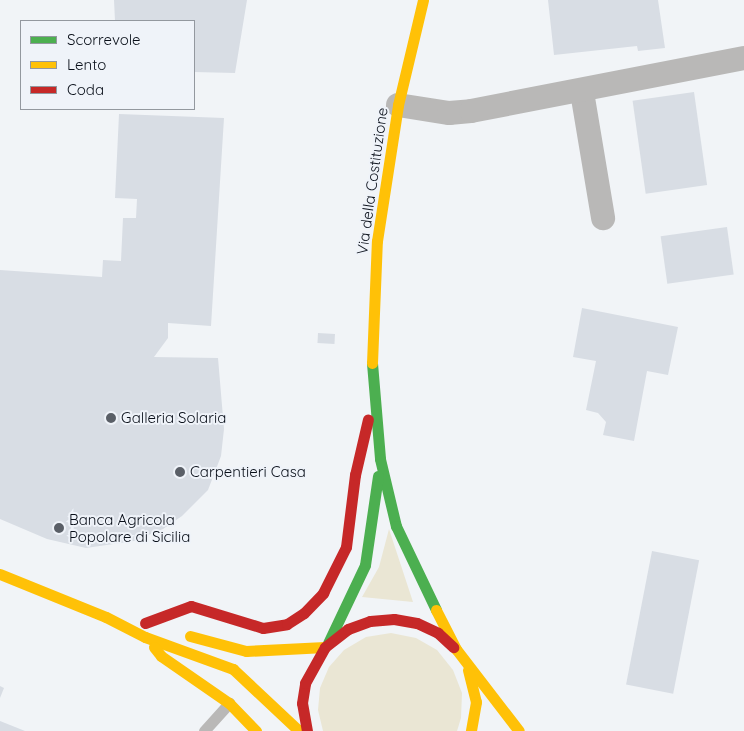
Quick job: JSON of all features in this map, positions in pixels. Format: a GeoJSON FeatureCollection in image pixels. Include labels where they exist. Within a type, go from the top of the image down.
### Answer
{"type":"FeatureCollection","features":[{"type":"Feature","properties":{"kind":"street","name":"Via della Costituzione"},"geometry":{"type":"LineString","coordinates":[[380,459],[373,393],[378,241],[398,105],[423,0]]}},
{"type":"Feature","properties":{"kind":"street"},"geometry":{"type":"LineString","coordinates":[[398,105],[449,113],[582,92],[744,58]]}},
{"type":"Feature","properties":{"kind":"street"},"geometry":{"type":"LineString","coordinates":[[582,92],[603,218]]}},
{"type":"Feature","properties":{"kind":"street"},"geometry":{"type":"LineString","coordinates":[[144,623],[191,606],[263,628],[287,624],[304,613],[323,593],[346,547],[355,475],[373,393]]}},
{"type":"Feature","properties":{"kind":"street"},"geometry":{"type":"LineString","coordinates":[[307,731],[302,703],[305,683],[326,645],[364,566],[380,459]]}},
{"type":"Feature","properties":{"kind":"street"},"geometry":{"type":"LineString","coordinates":[[380,459],[396,526],[417,575],[456,649],[519,731]]}},
{"type":"Feature","properties":{"kind":"street"},"geometry":{"type":"LineString","coordinates":[[0,574],[106,617],[146,636],[234,669],[299,731]]}},
{"type":"Feature","properties":{"kind":"street"},"geometry":{"type":"LineString","coordinates":[[106,617],[163,628]]}},
{"type":"Feature","properties":{"kind":"street"},"geometry":{"type":"LineString","coordinates":[[181,634],[246,651],[326,645],[348,629],[370,620],[394,619],[417,623],[438,633],[456,649]]}},
{"type":"Feature","properties":{"kind":"street"},"geometry":{"type":"LineString","coordinates":[[146,636],[161,656],[229,703],[256,731]]}},
{"type":"Feature","properties":{"kind":"street"},"geometry":{"type":"LineString","coordinates":[[464,660],[472,680],[476,702],[472,731]]}},
{"type":"Feature","properties":{"kind":"lane"},"geometry":{"type":"LineString","coordinates":[[204,731],[229,703]]}},
{"type":"Feature","properties":{"kind":"shaded area"},"geometry":{"type":"Polygon","coordinates":[[[389,529],[413,602],[362,597],[379,567],[389,529]]]}},
{"type":"Feature","properties":{"kind":"shaded area"},"geometry":{"type":"Polygon","coordinates":[[[391,633],[416,638],[437,650],[453,670],[462,693],[461,718],[457,731],[323,731],[318,710],[320,688],[329,667],[344,650],[366,637],[391,633]]]}},
{"type":"Feature","properties":{"kind":"building"},"geometry":{"type":"Polygon","coordinates":[[[114,0],[247,0],[235,73],[195,72],[195,20],[115,20],[114,0]]]}},
{"type":"Feature","properties":{"kind":"building"},"geometry":{"type":"Polygon","coordinates":[[[548,0],[658,0],[665,48],[638,51],[637,46],[554,55],[548,0]]]}},
{"type":"Feature","properties":{"kind":"building"},"geometry":{"type":"Polygon","coordinates":[[[694,92],[707,185],[646,194],[633,101],[694,92]]]}},
{"type":"Feature","properties":{"kind":"building","name":"Galleria Solaria"},"geometry":{"type":"Polygon","coordinates":[[[119,114],[224,118],[211,326],[168,323],[168,338],[154,357],[218,358],[224,429],[221,456],[208,490],[182,516],[163,529],[134,541],[86,548],[47,539],[0,519],[0,270],[102,277],[103,260],[121,261],[123,218],[136,218],[137,199],[115,198],[119,114]]]}},
{"type":"Feature","properties":{"kind":"building"},"geometry":{"type":"Polygon","coordinates":[[[727,227],[734,275],[667,284],[661,236],[727,227]]]}},
{"type":"Feature","properties":{"kind":"building"},"geometry":{"type":"Polygon","coordinates":[[[582,308],[678,327],[668,375],[647,371],[634,441],[603,435],[606,422],[598,413],[586,410],[596,361],[573,357],[582,308]]]}},
{"type":"Feature","properties":{"kind":"building"},"geometry":{"type":"Polygon","coordinates":[[[318,333],[335,334],[334,344],[317,343],[318,333]]]}},
{"type":"Feature","properties":{"kind":"building"},"geometry":{"type":"Polygon","coordinates":[[[652,551],[699,560],[673,694],[626,685],[652,551]]]}},
{"type":"Feature","properties":{"kind":"building"},"geometry":{"type":"Polygon","coordinates":[[[0,686],[4,688],[0,698],[0,686]]]}},
{"type":"Feature","properties":{"kind":"building"},"geometry":{"type":"Polygon","coordinates":[[[0,721],[25,731],[0,731],[0,721]]]}},
{"type":"Feature","properties":{"kind":"traffic: fast"},"geometry":{"type":"LineString","coordinates":[[372,363],[380,459],[396,526],[436,610]]}},
{"type":"Feature","properties":{"kind":"traffic: fast"},"geometry":{"type":"LineString","coordinates":[[328,643],[365,565],[378,476]]}},
{"type":"Feature","properties":{"kind":"traffic: slow"},"geometry":{"type":"LineString","coordinates":[[372,363],[377,241],[398,105],[423,0]]}},
{"type":"Feature","properties":{"kind":"traffic: slow"},"geometry":{"type":"LineString","coordinates":[[0,574],[106,617],[145,637],[233,669],[299,731]]}},
{"type":"Feature","properties":{"kind":"traffic: slow"},"geometry":{"type":"LineString","coordinates":[[436,610],[456,649],[519,731]]}},
{"type":"Feature","properties":{"kind":"traffic: slow"},"geometry":{"type":"LineString","coordinates":[[190,636],[246,651],[325,647]]}},
{"type":"Feature","properties":{"kind":"traffic: slow"},"geometry":{"type":"LineString","coordinates":[[154,647],[161,656],[229,703],[256,731]]}},
{"type":"Feature","properties":{"kind":"traffic: slow"},"geometry":{"type":"LineString","coordinates":[[468,670],[476,702],[471,731]]}},
{"type":"Feature","properties":{"kind":"traffic: jam"},"geometry":{"type":"LineString","coordinates":[[145,623],[191,606],[263,628],[287,624],[304,613],[323,593],[346,547],[355,475],[368,419]]}},
{"type":"Feature","properties":{"kind":"traffic: jam"},"geometry":{"type":"LineString","coordinates":[[307,731],[302,703],[305,683],[325,647],[348,629],[370,621],[394,619],[417,623],[438,633],[453,647]]}},
{"type":"Feature","properties":{"kind":"place","name":"Galleria Solaria"},"geometry":{"type":"Point","coordinates":[111,418]}},
{"type":"Feature","properties":{"kind":"place","name":"Carpentieri Casa"},"geometry":{"type":"Point","coordinates":[180,472]}},
{"type":"Feature","properties":{"kind":"place","name":"Banca Agricola Popolare di Sicilia"},"geometry":{"type":"Point","coordinates":[59,528]}}]}
